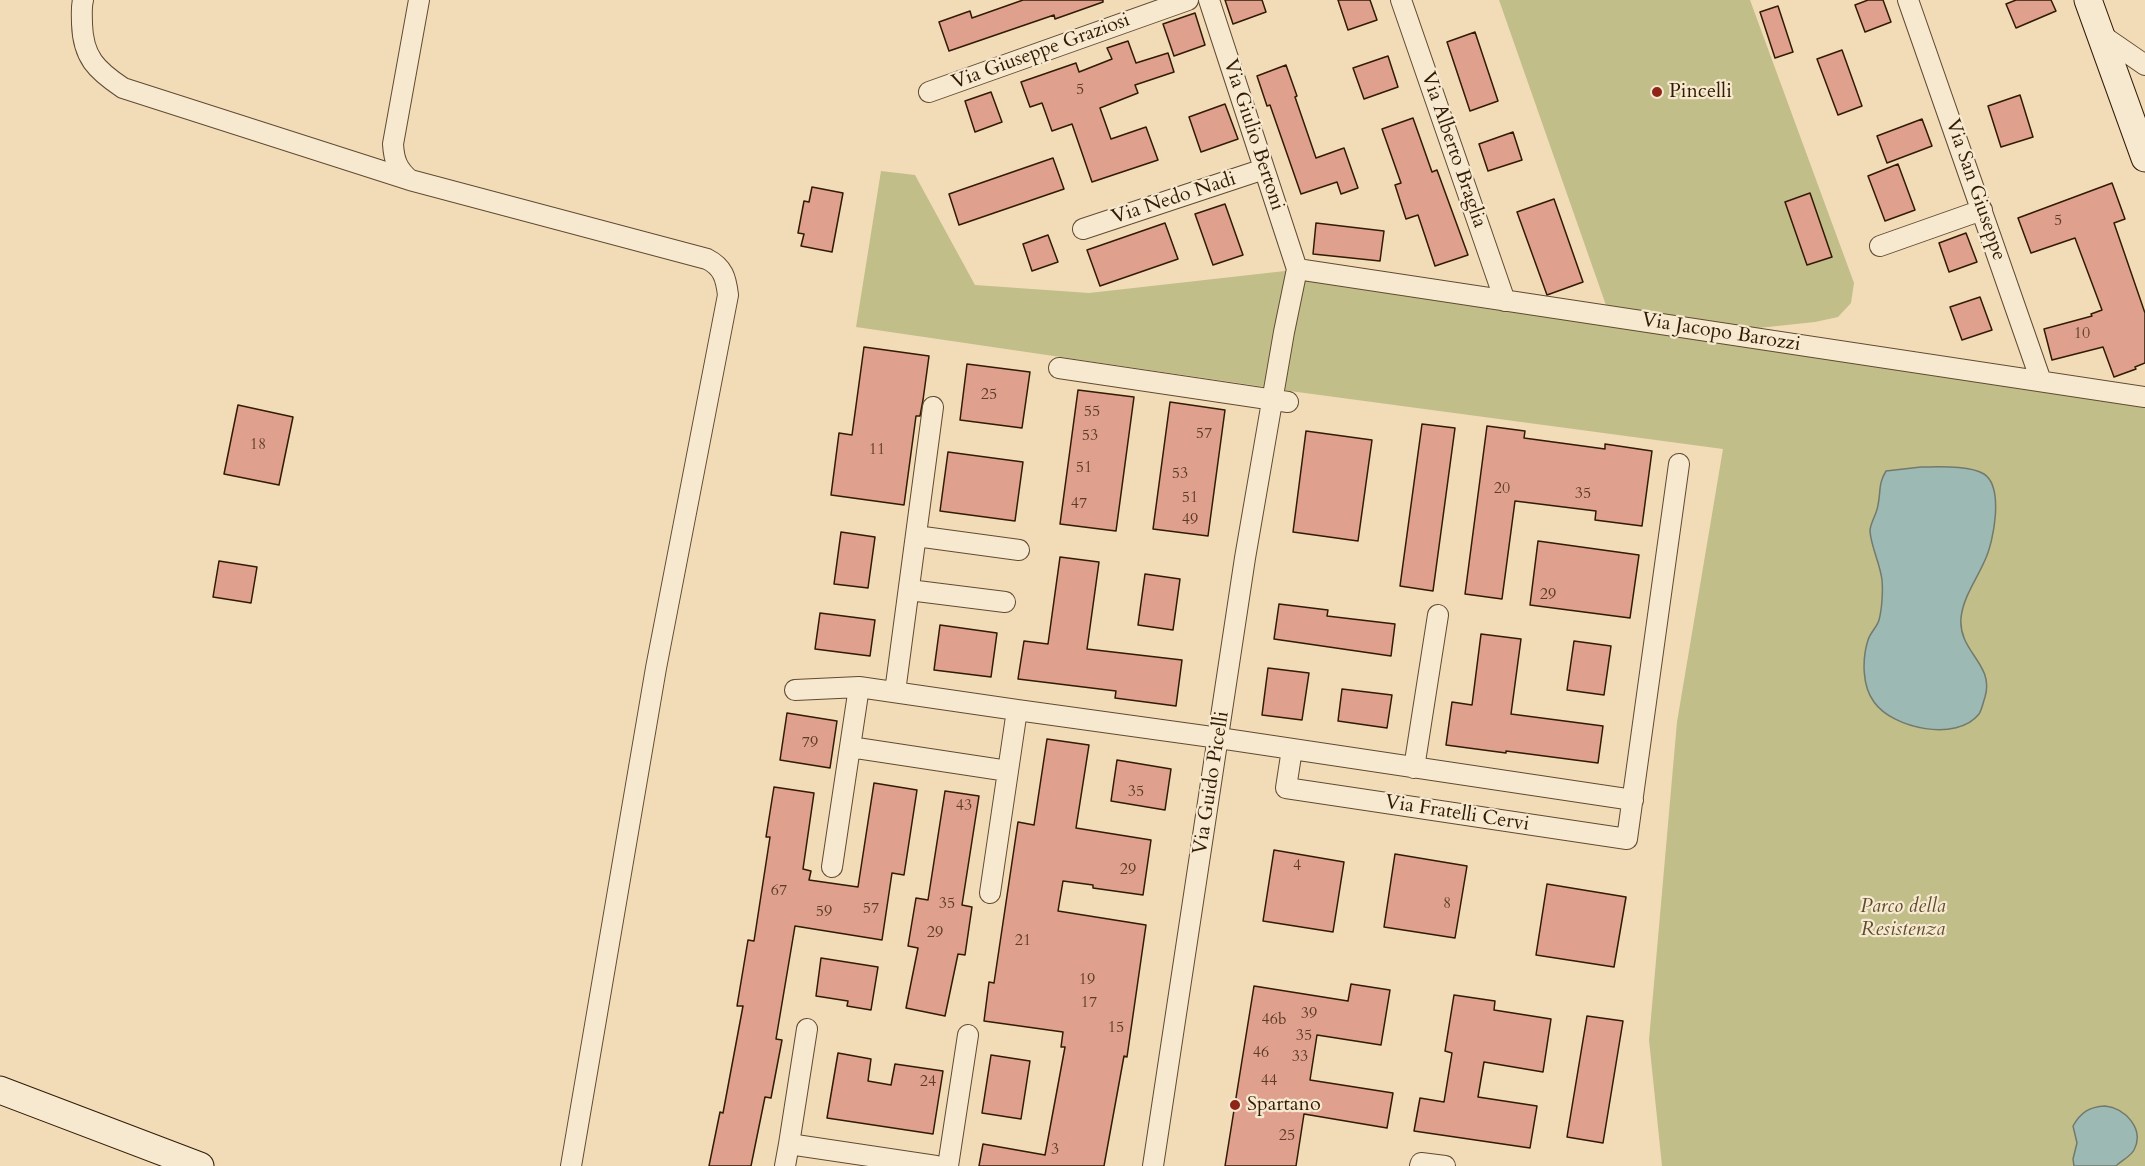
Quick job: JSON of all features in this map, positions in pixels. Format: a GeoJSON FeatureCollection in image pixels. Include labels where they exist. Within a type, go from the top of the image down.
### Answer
{"type":"FeatureCollection","features":[{"type":"Feature","properties":{"kind":"main road"},"geometry":{"type":"LineString","coordinates":[[2088,0],[2140,129]]}},
{"type":"Feature","properties":{"kind":"main road"},"geometry":{"type":"LineString","coordinates":[[0,1090],[200,1166]]}},
{"type":"Feature","properties":{"kind":"street"},"geometry":{"type":"LineString","coordinates":[[83,0],[82,42],[89,57],[106,76],[123,87],[410,180],[708,259],[718,265],[724,273],[728,295],[656,668],[571,1166]]}},
{"type":"Feature","properties":{"kind":"street"},"geometry":{"type":"LineString","coordinates":[[410,180],[396,165],[393,144],[419,0]]}},
{"type":"Feature","properties":{"kind":"street","name":"Via Giuseppe Graziosi"},"geometry":{"type":"LineString","coordinates":[[929,92],[1188,0]]}},
{"type":"Feature","properties":{"kind":"street","name":"Via Giulio Bertoni"},"geometry":{"type":"LineString","coordinates":[[1209,0],[1297,269]]}},
{"type":"Feature","properties":{"kind":"street","name":"Via Alberto Braglia"},"geometry":{"type":"LineString","coordinates":[[1401,0],[1505,301]]}},
{"type":"Feature","properties":{"kind":"street","name":"Via San Giuseppe"},"geometry":{"type":"LineString","coordinates":[[1908,0],[2041,381]]}},
{"type":"Feature","properties":{"kind":"street"},"geometry":{"type":"LineString","coordinates":[[2100,34],[2145,65]]}},
{"type":"Feature","properties":{"kind":"street","name":"Via Nedo Nadi"},"geometry":{"type":"LineString","coordinates":[[1083,230],[1264,169]]}},
{"type":"Feature","properties":{"kind":"street"},"geometry":{"type":"LineString","coordinates":[[1880,246],[1982,210]]}},
{"type":"Feature","properties":{"kind":"street","name":"Via Jacopo Barozzi"},"geometry":{"type":"LineString","coordinates":[[1297,269],[2145,397]]}},
{"type":"Feature","properties":{"kind":"street","name":"Via Guido Picelli"},"geometry":{"type":"LineString","coordinates":[[1153,1166],[1220,738],[1245,558],[1280,401],[1297,269]]}},
{"type":"Feature","properties":{"kind":"street"},"geometry":{"type":"LineString","coordinates":[[1059,368],[1280,401]]}},
{"type":"Feature","properties":{"kind":"street"},"geometry":{"type":"LineString","coordinates":[[895,692],[933,407]]}},
{"type":"Feature","properties":{"kind":"street","name":"Via Fratelli Cervi"},"geometry":{"type":"LineString","coordinates":[[1292,749],[1286,788],[1627,839],[1679,464]]}},
{"type":"Feature","properties":{"kind":"street"},"geometry":{"type":"LineString","coordinates":[[916,536],[1019,550]]}},
{"type":"Feature","properties":{"kind":"street"},"geometry":{"type":"LineString","coordinates":[[909,590],[1005,602]]}},
{"type":"Feature","properties":{"kind":"street","name":"Via Fratelli Cervi"},"geometry":{"type":"LineString","coordinates":[[1414,768],[1438,615]]}},
{"type":"Feature","properties":{"kind":"street"},"geometry":{"type":"LineString","coordinates":[[832,867],[859,687]]}},
{"type":"Feature","properties":{"kind":"street","name":"Via Fratelli Cervi"},"geometry":{"type":"LineString","coordinates":[[795,690],[859,687],[1633,800]]}},
{"type":"Feature","properties":{"kind":"street"},"geometry":{"type":"LineString","coordinates":[[990,893],[1017,710]]}},
{"type":"Feature","properties":{"kind":"street"},"geometry":{"type":"LineString","coordinates":[[850,747],[1008,771]]}},
{"type":"Feature","properties":{"kind":"street"},"geometry":{"type":"LineString","coordinates":[[785,1166],[807,1029]]}},
{"type":"Feature","properties":{"kind":"street"},"geometry":{"type":"LineString","coordinates":[[948,1166],[968,1035]]}},
{"type":"Feature","properties":{"kind":"street"},"geometry":{"type":"LineString","coordinates":[[789,1144],[936,1166]]}},
{"type":"Feature","properties":{"kind":"street"},"geometry":{"type":"LineString","coordinates":[[1420,1166],[1421,1162],[1445,1166]]}},
{"type":"Feature","properties":{"kind":"green space","name":"Pincelli"},"geometry":{"type":"Polygon","coordinates":[[[1499,0],[1750,0],[1854,283],[1851,303],[1838,317],[1815,322],[1749,329],[1608,311],[1499,0]]]}},
{"type":"Feature","properties":{"kind":"green space"},"geometry":{"type":"Polygon","coordinates":[[[881,171],[915,175],[975,285],[1089,293],[1294,270],[1272,388],[856,327],[881,171]]]}},
{"type":"Feature","properties":{"kind":"green space","name":"Parco della Resistenza"},"geometry":{"type":"Polygon","coordinates":[[[1299,271],[2145,399],[2145,1166],[1662,1166],[1649,1040],[1677,722],[1723,449],[1275,389],[1299,271]]]}},
{"type":"Feature","properties":{"kind":"water"},"geometry":{"type":"Polygon","coordinates":[[[1921,467],[1954,467],[1978,471],[1990,481],[1994,490],[1995,502],[1994,528],[1988,551],[1967,595],[1961,618],[1965,640],[1985,676],[1987,686],[1985,697],[1979,714],[1969,723],[1941,730],[1910,725],[1883,711],[1870,696],[1864,672],[1866,647],[1879,620],[1882,605],[1882,580],[1870,531],[1882,480],[1886,471],[1921,467]]]}},
{"type":"Feature","properties":{"kind":"water"},"geometry":{"type":"Polygon","coordinates":[[[2105,1106],[2126,1115],[2135,1127],[2137,1142],[2134,1150],[2116,1166],[2074,1166],[2073,1159],[2077,1143],[2073,1126],[2086,1111],[2105,1106]]]}},
{"type":"Feature","properties":{"kind":"building"},"geometry":{"type":"Polygon","coordinates":[[[1023,0],[1103,0],[1103,2],[1055,19],[1054,15],[949,51],[939,22],[970,11],[972,18],[1023,0]]]}},
{"type":"Feature","properties":{"kind":"building"},"geometry":{"type":"Polygon","coordinates":[[[1225,0],[1262,0],[1266,12],[1233,24],[1225,0]]]}},
{"type":"Feature","properties":{"kind":"building"},"geometry":{"type":"Polygon","coordinates":[[[1338,0],[1370,0],[1377,20],[1348,30],[1338,0]]]}},
{"type":"Feature","properties":{"kind":"building"},"geometry":{"type":"Polygon","coordinates":[[[1868,0],[1883,0],[1891,22],[1865,32],[1855,5],[1868,0]]]}},
{"type":"Feature","properties":{"kind":"building"},"geometry":{"type":"Polygon","coordinates":[[[2016,0],[2051,0],[2056,11],[2016,28],[2006,4],[2016,0]]]}},
{"type":"Feature","properties":{"kind":"building"},"geometry":{"type":"Polygon","coordinates":[[[1778,6],[1793,52],[1775,58],[1760,12],[1778,6]]]}},
{"type":"Feature","properties":{"kind":"building"},"geometry":{"type":"Polygon","coordinates":[[[1195,13],[1205,45],[1174,56],[1163,24],[1195,13]]]}},
{"type":"Feature","properties":{"kind":"building"},"geometry":{"type":"Polygon","coordinates":[[[1475,32],[1498,101],[1470,111],[1447,42],[1475,32]]]}},
{"type":"Feature","properties":{"kind":"building"},"geometry":{"type":"Polygon","coordinates":[[[1128,41],[1136,63],[1168,53],[1174,72],[1135,85],[1138,93],[1100,108],[1111,139],[1146,127],[1158,160],[1092,182],[1072,124],[1052,131],[1042,103],[1030,107],[1021,82],[1076,63],[1079,72],[1112,59],[1107,48],[1128,41]]]}},
{"type":"Feature","properties":{"kind":"building"},"geometry":{"type":"Polygon","coordinates":[[[1842,50],[1862,106],[1838,115],[1817,59],[1842,50]]]}},
{"type":"Feature","properties":{"kind":"building"},"geometry":{"type":"Polygon","coordinates":[[[1388,56],[1398,87],[1364,99],[1353,68],[1388,56]]]}},
{"type":"Feature","properties":{"kind":"building"},"geometry":{"type":"Polygon","coordinates":[[[1286,65],[1316,158],[1344,148],[1358,188],[1341,194],[1337,182],[1301,194],[1270,105],[1267,106],[1257,76],[1286,65]]]}},
{"type":"Feature","properties":{"kind":"building"},"geometry":{"type":"Polygon","coordinates":[[[991,92],[1002,122],[975,132],[965,101],[991,92]]]}},
{"type":"Feature","properties":{"kind":"building"},"geometry":{"type":"Polygon","coordinates":[[[2020,95],[2033,137],[2001,147],[1988,106],[2020,95]]]}},
{"type":"Feature","properties":{"kind":"building"},"geometry":{"type":"Polygon","coordinates":[[[1225,104],[1238,139],[1201,152],[1189,117],[1225,104]]]}},
{"type":"Feature","properties":{"kind":"building"},"geometry":{"type":"Polygon","coordinates":[[[1413,118],[1432,172],[1437,170],[1468,255],[1435,266],[1418,215],[1406,219],[1395,185],[1401,183],[1382,129],[1413,118]]]}},
{"type":"Feature","properties":{"kind":"building"},"geometry":{"type":"Polygon","coordinates":[[[1922,119],[1932,146],[1887,163],[1877,136],[1922,119]]]}},
{"type":"Feature","properties":{"kind":"building"},"geometry":{"type":"Polygon","coordinates":[[[1513,132],[1522,160],[1488,171],[1479,144],[1513,132]]]}},
{"type":"Feature","properties":{"kind":"building"},"geometry":{"type":"Polygon","coordinates":[[[1053,158],[1064,189],[959,225],[949,194],[1053,158]]]}},
{"type":"Feature","properties":{"kind":"building"},"geometry":{"type":"Polygon","coordinates":[[[1898,164],[1915,210],[1885,221],[1868,176],[1898,164]]]}},
{"type":"Feature","properties":{"kind":"building"},"geometry":{"type":"Polygon","coordinates":[[[2112,183],[2125,219],[2114,223],[2145,313],[2145,363],[2114,377],[2103,347],[2052,360],[2044,329],[2092,316],[2091,314],[2102,310],[2075,238],[2031,253],[2018,218],[2112,183]]]}},
{"type":"Feature","properties":{"kind":"building"},"geometry":{"type":"Polygon","coordinates":[[[812,187],[843,193],[832,252],[801,246],[804,234],[798,233],[804,201],[809,202],[812,187]]]}},
{"type":"Feature","properties":{"kind":"building"},"geometry":{"type":"Polygon","coordinates":[[[1810,193],[1832,257],[1807,265],[1785,202],[1810,193]]]}},
{"type":"Feature","properties":{"kind":"building"},"geometry":{"type":"Polygon","coordinates":[[[1554,199],[1583,282],[1547,295],[1517,212],[1554,199]]]}},
{"type":"Feature","properties":{"kind":"building"},"geometry":{"type":"Polygon","coordinates":[[[1225,204],[1243,255],[1213,265],[1195,214],[1225,204]]]}},
{"type":"Feature","properties":{"kind":"building"},"geometry":{"type":"Polygon","coordinates":[[[1165,223],[1178,259],[1100,286],[1087,250],[1165,223]]]}},
{"type":"Feature","properties":{"kind":"building"},"geometry":{"type":"Polygon","coordinates":[[[1316,223],[1384,231],[1380,261],[1313,254],[1316,223]]]}},
{"type":"Feature","properties":{"kind":"building"},"geometry":{"type":"Polygon","coordinates":[[[1966,233],[1977,262],[1949,272],[1939,243],[1966,233]]]}},
{"type":"Feature","properties":{"kind":"building"},"geometry":{"type":"Polygon","coordinates":[[[1048,235],[1058,262],[1032,271],[1023,244],[1048,235]]]}},
{"type":"Feature","properties":{"kind":"building"},"geometry":{"type":"Polygon","coordinates":[[[1980,297],[1992,330],[1962,340],[1950,307],[1980,297]]]}},
{"type":"Feature","properties":{"kind":"building"},"geometry":{"type":"Polygon","coordinates":[[[864,347],[929,356],[920,416],[916,416],[904,505],[831,495],[839,433],[852,435],[864,347]]]}},
{"type":"Feature","properties":{"kind":"building"},"geometry":{"type":"Polygon","coordinates":[[[967,364],[1030,372],[1022,428],[960,420],[967,364]]]}},
{"type":"Feature","properties":{"kind":"building"},"geometry":{"type":"Polygon","coordinates":[[[1078,390],[1134,397],[1116,531],[1060,524],[1078,390]]]}},
{"type":"Feature","properties":{"kind":"building"},"geometry":{"type":"Polygon","coordinates":[[[1170,402],[1225,410],[1208,536],[1153,529],[1170,402]]]}},
{"type":"Feature","properties":{"kind":"building"},"geometry":{"type":"Polygon","coordinates":[[[238,405],[293,417],[279,485],[224,474],[238,405]]]}},
{"type":"Feature","properties":{"kind":"building"},"geometry":{"type":"Polygon","coordinates":[[[1422,424],[1455,428],[1433,591],[1400,586],[1422,424]]]}},
{"type":"Feature","properties":{"kind":"building"},"geometry":{"type":"Polygon","coordinates":[[[1487,426],[1525,431],[1524,438],[1605,449],[1605,444],[1652,451],[1642,526],[1595,520],[1596,511],[1515,501],[1502,599],[1465,594],[1487,426]]]}},
{"type":"Feature","properties":{"kind":"building"},"geometry":{"type":"Polygon","coordinates":[[[1306,431],[1372,440],[1358,541],[1293,532],[1306,431]]]}},
{"type":"Feature","properties":{"kind":"building"},"geometry":{"type":"Polygon","coordinates":[[[948,452],[1023,462],[1015,521],[940,511],[948,452]]]}},
{"type":"Feature","properties":{"kind":"building"},"geometry":{"type":"Polygon","coordinates":[[[841,532],[875,537],[868,588],[834,584],[841,532]]]}},
{"type":"Feature","properties":{"kind":"building"},"geometry":{"type":"Polygon","coordinates":[[[1538,541],[1639,555],[1630,618],[1530,605],[1538,541]]]}},
{"type":"Feature","properties":{"kind":"building"},"geometry":{"type":"Polygon","coordinates":[[[1060,557],[1099,562],[1087,649],[1182,660],[1176,706],[1115,698],[1116,691],[1018,679],[1024,641],[1048,644],[1060,557]]]}},
{"type":"Feature","properties":{"kind":"building"},"geometry":{"type":"Polygon","coordinates":[[[219,561],[257,567],[251,603],[213,597],[219,561]]]}},
{"type":"Feature","properties":{"kind":"building"},"geometry":{"type":"Polygon","coordinates":[[[1145,574],[1180,579],[1173,630],[1138,625],[1145,574]]]}},
{"type":"Feature","properties":{"kind":"building"},"geometry":{"type":"Polygon","coordinates":[[[1279,604],[1328,610],[1327,616],[1395,624],[1391,656],[1274,639],[1279,604]]]}},
{"type":"Feature","properties":{"kind":"building"},"geometry":{"type":"Polygon","coordinates":[[[820,613],[875,620],[870,656],[815,649],[820,613]]]}},
{"type":"Feature","properties":{"kind":"building"},"geometry":{"type":"Polygon","coordinates":[[[940,625],[997,633],[991,677],[934,670],[940,625]]]}},
{"type":"Feature","properties":{"kind":"building"},"geometry":{"type":"Polygon","coordinates":[[[1481,634],[1521,639],[1511,714],[1603,726],[1598,763],[1446,745],[1452,702],[1472,705],[1481,634]]]}},
{"type":"Feature","properties":{"kind":"building"},"geometry":{"type":"Polygon","coordinates":[[[1574,641],[1611,646],[1604,695],[1567,690],[1574,641]]]}},
{"type":"Feature","properties":{"kind":"building"},"geometry":{"type":"Polygon","coordinates":[[[1268,668],[1309,673],[1302,720],[1262,715],[1268,668]]]}},
{"type":"Feature","properties":{"kind":"building"},"geometry":{"type":"Polygon","coordinates":[[[1342,689],[1392,695],[1387,728],[1338,721],[1342,689]]]}},
{"type":"Feature","properties":{"kind":"building"},"geometry":{"type":"Polygon","coordinates":[[[787,713],[837,721],[830,768],[780,760],[787,713]]]}},
{"type":"Feature","properties":{"kind":"building"},"geometry":{"type":"Polygon","coordinates":[[[1047,739],[1089,745],[1076,828],[1151,840],[1143,895],[1063,881],[1058,911],[1146,925],[1127,1057],[1124,1056],[1104,1166],[979,1166],[983,1144],[1045,1155],[1065,1047],[1061,1047],[1063,1032],[984,1021],[989,982],[994,983],[1018,822],[1034,825],[1047,739]]]}},
{"type":"Feature","properties":{"kind":"building"},"geometry":{"type":"Polygon","coordinates":[[[1117,760],[1171,769],[1165,810],[1111,801],[1117,760]]]}},
{"type":"Feature","properties":{"kind":"building"},"geometry":{"type":"Polygon","coordinates":[[[874,783],[917,790],[904,875],[892,873],[882,940],[795,926],[776,1039],[782,1040],[771,1098],[765,1097],[751,1166],[709,1166],[720,1112],[723,1113],[743,1006],[737,1006],[748,940],[754,941],[770,837],[766,837],[774,787],[814,793],[803,869],[811,871],[809,880],[858,887],[874,783]]]}},
{"type":"Feature","properties":{"kind":"building"},"geometry":{"type":"Polygon","coordinates":[[[945,791],[979,796],[962,905],[972,907],[965,955],[958,954],[945,1016],[906,1008],[918,948],[908,946],[916,898],[928,900],[945,791]]]}},
{"type":"Feature","properties":{"kind":"building"},"geometry":{"type":"Polygon","coordinates":[[[1274,850],[1344,862],[1333,932],[1263,921],[1274,850]]]}},
{"type":"Feature","properties":{"kind":"building"},"geometry":{"type":"Polygon","coordinates":[[[1395,854],[1467,866],[1455,938],[1384,927],[1395,854]]]}},
{"type":"Feature","properties":{"kind":"building"},"geometry":{"type":"Polygon","coordinates":[[[1547,884],[1626,897],[1614,967],[1536,955],[1547,884]]]}},
{"type":"Feature","properties":{"kind":"building"},"geometry":{"type":"Polygon","coordinates":[[[821,958],[878,967],[871,1010],[847,1006],[848,1001],[816,996],[821,958]]]}},
{"type":"Feature","properties":{"kind":"building"},"geometry":{"type":"Polygon","coordinates":[[[1351,984],[1390,990],[1381,1045],[1317,1035],[1310,1080],[1393,1093],[1387,1128],[1304,1114],[1296,1166],[1225,1166],[1254,986],[1348,1001],[1351,984]]]}},
{"type":"Feature","properties":{"kind":"building"},"geometry":{"type":"Polygon","coordinates":[[[1454,995],[1495,1001],[1494,1010],[1551,1019],[1543,1072],[1484,1062],[1478,1097],[1537,1106],[1530,1148],[1414,1131],[1420,1098],[1444,1102],[1452,1053],[1445,1051],[1454,995]]]}},
{"type":"Feature","properties":{"kind":"building"},"geometry":{"type":"Polygon","coordinates":[[[1587,1016],[1623,1021],[1603,1143],[1567,1137],[1587,1016]]]}},
{"type":"Feature","properties":{"kind":"building"},"geometry":{"type":"Polygon","coordinates":[[[838,1053],[871,1059],[868,1081],[891,1085],[895,1064],[943,1071],[933,1134],[827,1118],[838,1053]]]}},
{"type":"Feature","properties":{"kind":"building"},"geometry":{"type":"Polygon","coordinates":[[[991,1055],[1030,1061],[1021,1119],[982,1113],[991,1055]]]}},
{"type":"Feature","properties":{"kind":"place","name":"Pincelli"},"geometry":{"type":"Point","coordinates":[1657,92]}},
{"type":"Feature","properties":{"kind":"place","name":"Spartano"},"geometry":{"type":"Point","coordinates":[1235,1105]}}]}
